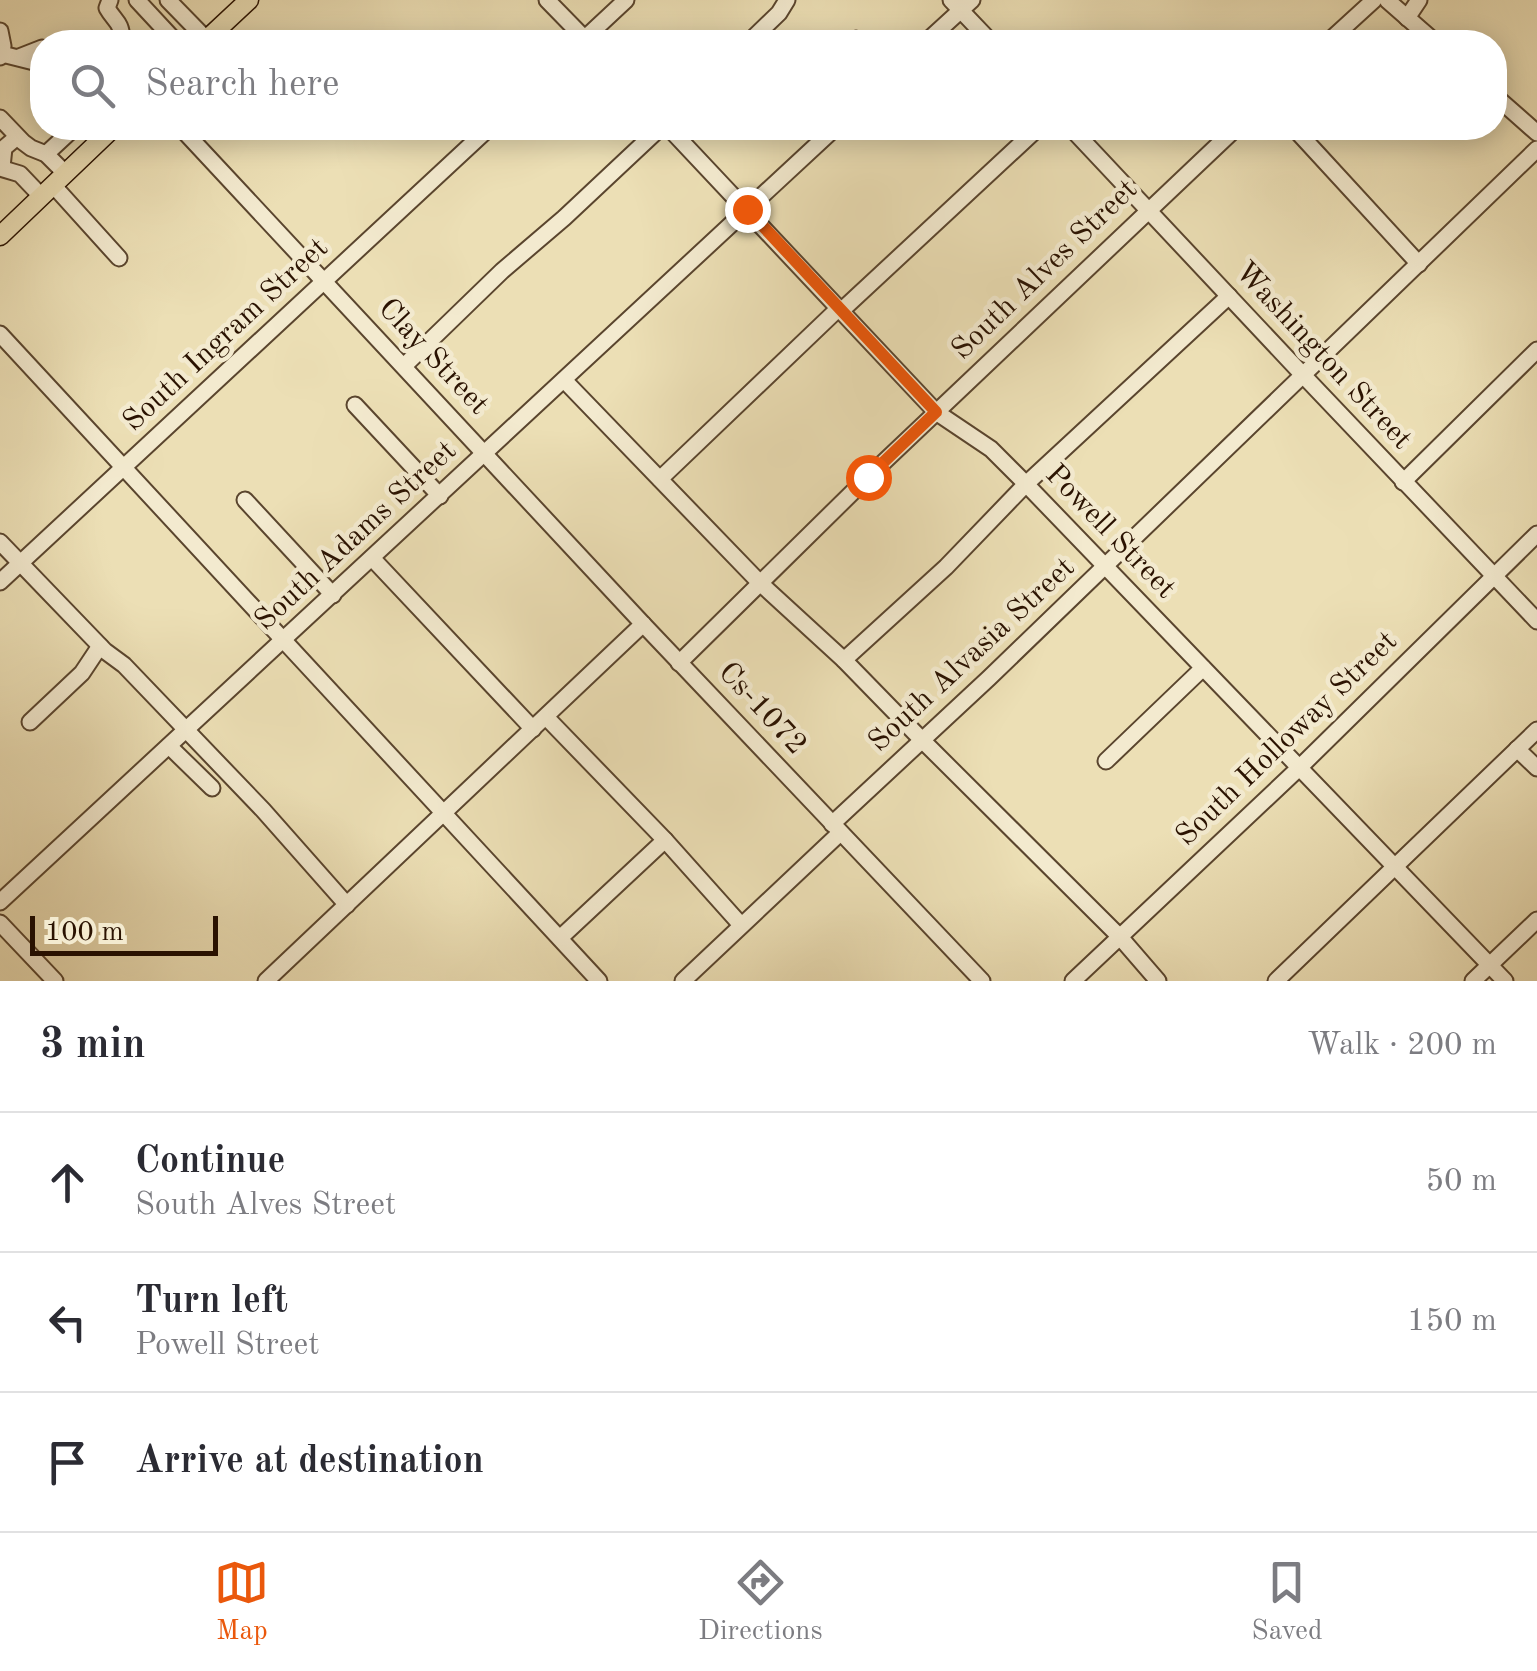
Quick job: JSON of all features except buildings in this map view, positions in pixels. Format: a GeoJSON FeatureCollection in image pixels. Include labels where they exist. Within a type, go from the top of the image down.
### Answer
{"type":"FeatureCollection","features":[{"type":"Feature","properties":{"kind":"main road"},"geometry":{"type":"LineString","coordinates":[[215,30],[238,4]]}},
{"type":"Feature","properties":{"kind":"main road"},"geometry":{"type":"LineString","coordinates":[[0,236],[98,140]]}},
{"type":"Feature","properties":{"kind":"street"},"geometry":{"type":"LineString","coordinates":[[110,0],[107,8],[122,30]]}},
{"type":"Feature","properties":{"kind":"street"},"geometry":{"type":"LineString","coordinates":[[168,0],[195,30]]}},
{"type":"Feature","properties":{"kind":"street"},"geometry":{"type":"LineString","coordinates":[[547,0],[575,30]]}},
{"type":"Feature","properties":{"kind":"street"},"geometry":{"type":"LineString","coordinates":[[596,30],[626,0]]}},
{"type":"Feature","properties":{"kind":"street"},"geometry":{"type":"LineString","coordinates":[[762,30],[787,0]]}},
{"type":"Feature","properties":{"kind":"street"},"geometry":{"type":"LineString","coordinates":[[1341,30],[1374,0]]}},
{"type":"Feature","properties":{"kind":"street"},"geometry":{"type":"LineString","coordinates":[[1387,0],[1421,30]]}},
{"type":"Feature","properties":{"kind":"street"},"geometry":{"type":"LineString","coordinates":[[1407,18],[1419,0]]}},
{"type":"Feature","properties":{"kind":"street"},"geometry":{"type":"LineString","coordinates":[[144,2],[166,30]]}},
{"type":"Feature","properties":{"kind":"street"},"geometry":{"type":"LineString","coordinates":[[937,30],[961,3],[982,30]]}},
{"type":"Feature","properties":{"kind":"street"},"geometry":{"type":"LineString","coordinates":[[0,32],[7,56]]}},
{"type":"Feature","properties":{"kind":"street"},"geometry":{"type":"LineString","coordinates":[[1507,106],[1537,133]]}},
{"type":"Feature","properties":{"kind":"street"},"geometry":{"type":"LineString","coordinates":[[0,118],[30,148],[46,154]]}},
{"type":"Feature","properties":{"kind":"street"},"geometry":{"type":"LineString","coordinates":[[18,136],[4,148],[1,168],[53,185]]}},
{"type":"Feature","properties":{"kind":"street"},"geometry":{"type":"LineString","coordinates":[[46,154],[61,140]]}},
{"type":"Feature","properties":{"kind":"street","name":"Clay Street"},"geometry":{"type":"LineString","coordinates":[[192,140],[643,624]]}},
{"type":"Feature","properties":{"kind":"street","name":"South Ingram Street"},"geometry":{"type":"LineString","coordinates":[[0,582],[477,140]]}},
{"type":"Feature","properties":{"kind":"street"},"geometry":{"type":"LineString","coordinates":[[404,366],[502,270],[647,140]]}},
{"type":"Feature","properties":{"kind":"street","name":"Powell Street"},"geometry":{"type":"LineString","coordinates":[[681,140],[936,412],[991,450],[1026,484],[1506,981]]}},
{"type":"Feature","properties":{"kind":"street","name":"South Adams Street"},"geometry":{"type":"LineString","coordinates":[[0,902],[819,140]]}},
{"type":"Feature","properties":{"kind":"street"},"geometry":{"type":"LineString","coordinates":[[660,479],[1025,140]]}},
{"type":"Feature","properties":{"kind":"street","name":"Washington Street"},"geometry":{"type":"LineString","coordinates":[[1082,140],[1537,621]]}},
{"type":"Feature","properties":{"kind":"street","name":"South Alves Street"},"geometry":{"type":"LineString","coordinates":[[680,662],[1223,140]]}},
{"type":"Feature","properties":{"kind":"street"},"geometry":{"type":"LineString","coordinates":[[1305,140],[1419,264]]}},
{"type":"Feature","properties":{"kind":"street","name":"South Alvasia Street"},"geometry":{"type":"LineString","coordinates":[[683,981],[922,740],[1537,149]]}},
{"type":"Feature","properties":{"kind":"street"},"geometry":{"type":"LineString","coordinates":[[46,154],[53,185],[119,258]]}},
{"type":"Feature","properties":{"kind":"street"},"geometry":{"type":"LineString","coordinates":[[844,660],[1229,296]]}},
{"type":"Feature","properties":{"kind":"street"},"geometry":{"type":"LineString","coordinates":[[0,334],[599,981]]}},
{"type":"Feature","properties":{"kind":"street"},"geometry":{"type":"LineString","coordinates":[[1404,482],[1537,350]]}},
{"type":"Feature","properties":{"kind":"street"},"geometry":{"type":"LineString","coordinates":[[564,380],[760,583],[844,660],[1120,937],[1158,981]]}},
{"type":"Feature","properties":{"kind":"street"},"geometry":{"type":"LineString","coordinates":[[356,405],[440,496]]}},
{"type":"Feature","properties":{"kind":"street"},"geometry":{"type":"LineString","coordinates":[[245,500],[333,595]]}},
{"type":"Feature","properties":{"kind":"street","name":"South Holloway Street"},"geometry":{"type":"LineString","coordinates":[[1073,981],[1299,768],[1537,534]]}},
{"type":"Feature","properties":{"kind":"street"},"geometry":{"type":"LineString","coordinates":[[0,542],[263,810],[348,905]]}},
{"type":"Feature","properties":{"kind":"street"},"geometry":{"type":"LineString","coordinates":[[372,558],[664,840],[741,925]]}},
{"type":"Feature","properties":{"kind":"street"},"geometry":{"type":"LineString","coordinates":[[266,981],[643,624]]}},
{"type":"Feature","properties":{"kind":"street","name":"Cs-1072"},"geometry":{"type":"LineString","coordinates":[[643,624],[836,828]]}},
{"type":"Feature","properties":{"kind":"street"},"geometry":{"type":"LineString","coordinates":[[30,722],[82,674],[100,646]]}},
{"type":"Feature","properties":{"kind":"street"},"geometry":{"type":"LineString","coordinates":[[1106,761],[1203,668]]}},
{"type":"Feature","properties":{"kind":"street"},"geometry":{"type":"LineString","coordinates":[[1276,981],[1537,730]]}},
{"type":"Feature","properties":{"kind":"street"},"geometry":{"type":"LineString","coordinates":[[168,746],[212,788]]}},
{"type":"Feature","properties":{"kind":"street"},"geometry":{"type":"LineString","coordinates":[[1517,749],[1537,768]]}},
{"type":"Feature","properties":{"kind":"street"},"geometry":{"type":"LineString","coordinates":[[836,828],[982,981]]}},
{"type":"Feature","properties":{"kind":"street"},"geometry":{"type":"LineString","coordinates":[[560,938],[664,840]]}},
{"type":"Feature","properties":{"kind":"street"},"geometry":{"type":"LineString","coordinates":[[1473,981],[1537,920]]}},
{"type":"Feature","properties":{"kind":"street"},"geometry":{"type":"LineString","coordinates":[[0,923],[55,981]]}},
{"type":"Feature","properties":{"kind":"route"},"geometry":{"type":"LineString","coordinates":[[747,209],[936,412],[868,477]]}}]}
